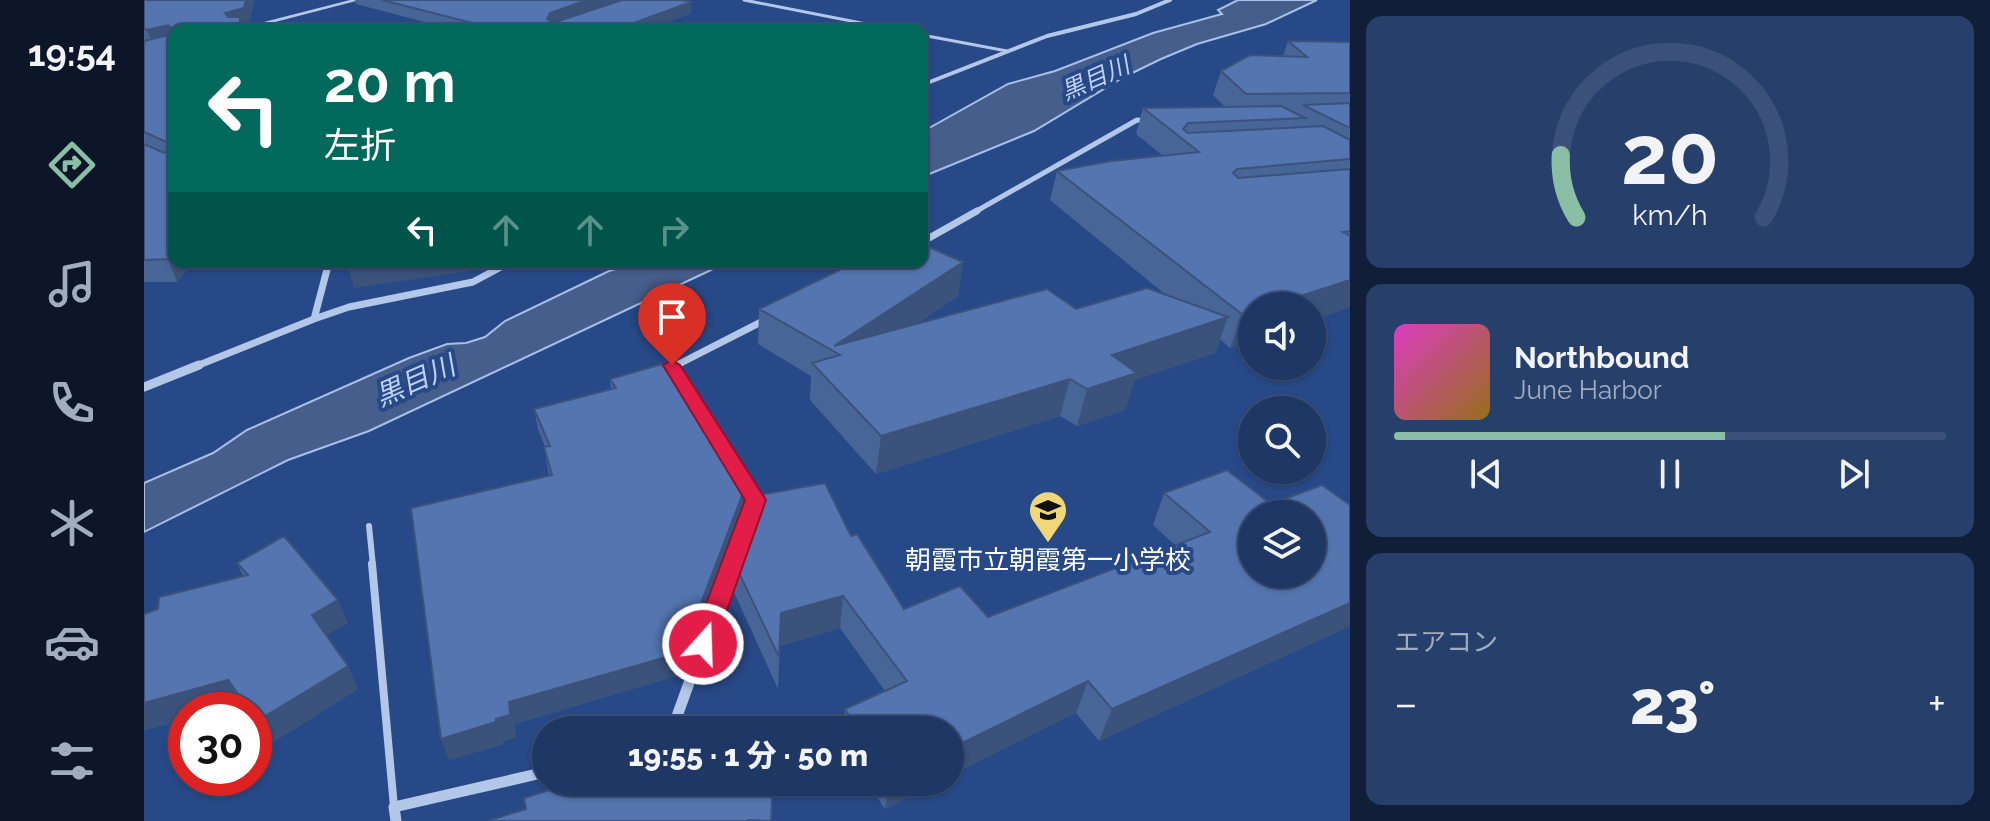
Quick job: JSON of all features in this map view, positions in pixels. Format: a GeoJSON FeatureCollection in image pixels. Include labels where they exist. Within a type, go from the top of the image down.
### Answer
{"type":"FeatureCollection","features":[{"type":"Feature","properties":{"kind":"street"},"geometry":{"type":"LineString","coordinates":[[260,24],[357,0]]}},
{"type":"Feature","properties":{"kind":"street"},"geometry":{"type":"LineString","coordinates":[[928,83],[1047,36],[1136,14],[1170,0]]}},
{"type":"Feature","properties":{"kind":"street"},"geometry":{"type":"LineString","coordinates":[[928,239],[1137,120],[1152,121]]}},
{"type":"Feature","properties":{"kind":"street"},"geometry":{"type":"LineString","coordinates":[[314,319],[327,268]]}},
{"type":"Feature","properties":{"kind":"street"},"geometry":{"type":"LineString","coordinates":[[144,387],[349,307],[473,282],[499,268]]}},
{"type":"Feature","properties":{"kind":"street"},"geometry":{"type":"LineString","coordinates":[[750,515],[756,500],[672,365],[784,310]]}},
{"type":"Feature","properties":{"kind":"street"},"geometry":{"type":"LineString","coordinates":[[677,716],[740,543]]}},
{"type":"Feature","properties":{"kind":"street"},"geometry":{"type":"LineString","coordinates":[[395,814],[532,776]]}},
{"type":"Feature","properties":{"kind":"lane"},"geometry":{"type":"LineString","coordinates":[[744,0],[866,24]]}},
{"type":"Feature","properties":{"kind":"lane"},"geometry":{"type":"LineString","coordinates":[[928,36],[1007,51]]}},
{"type":"Feature","properties":{"kind":"lane"},"geometry":{"type":"LineString","coordinates":[[369,526],[395,814]]}},
{"type":"Feature","properties":{"kind":"water","name":"黒目川"},"geometry":{"type":"Polygon","coordinates":[[[1238,0],[1317,0],[1266,24],[1197,44],[1161,59],[1124,77],[1034,131],[928,175],[928,129],[1008,84],[1055,71],[1153,33],[1222,14],[1218,10],[1238,0]]]}},
{"type":"Feature","properties":{"kind":"water","name":"黒目川"},"geometry":{"type":"Polygon","coordinates":[[[619,268],[715,268],[369,431],[288,460],[144,532],[144,483],[213,453],[247,430],[409,358],[447,344],[466,343],[485,337],[505,321],[619,268]]]}},
{"type":"Feature","properties":{"kind":"building"},"geometry":{"type":"Polygon","coordinates":[[[144,0],[246,0],[244,8],[225,13],[228,17],[241,17],[239,24],[168,24],[144,29],[144,0]]]}},
{"type":"Feature","properties":{"kind":"building"},"geometry":{"type":"Polygon","coordinates":[[[382,0],[587,0],[550,13],[547,19],[553,23],[622,0],[691,2],[631,24],[476,24],[382,0]]]}},
{"type":"Feature","properties":{"kind":"building"},"geometry":{"type":"Polygon","coordinates":[[[168,35],[168,143],[144,132],[144,41],[168,35]]]}},
{"type":"Feature","properties":{"kind":"building"},"geometry":{"type":"Polygon","coordinates":[[[1288,41],[1350,42],[1350,93],[1246,94],[1221,71],[1250,55],[1307,57],[1288,41]]]}},
{"type":"Feature","properties":{"kind":"building"},"geometry":{"type":"Polygon","coordinates":[[[1350,103],[1350,128],[1303,105],[1350,103]]]}},
{"type":"Feature","properties":{"kind":"building"},"geometry":{"type":"Polygon","coordinates":[[[1281,106],[1305,118],[1188,123],[1183,129],[1188,133],[1323,126],[1350,140],[1350,159],[1237,169],[1233,173],[1238,178],[1350,169],[1350,231],[1343,232],[1350,236],[1350,280],[1313,292],[1238,292],[1238,311],[1057,171],[1111,161],[1199,152],[1143,108],[1281,106]]]}},
{"type":"Feature","properties":{"kind":"building"},"geometry":{"type":"Polygon","coordinates":[[[144,144],[164,153],[168,151],[168,259],[144,260],[144,144]]]}},
{"type":"Feature","properties":{"kind":"building"},"geometry":{"type":"Polygon","coordinates":[[[928,247],[963,262],[834,346],[1047,289],[1076,309],[1147,288],[1228,317],[1112,355],[1137,373],[1087,389],[1070,379],[881,436],[812,363],[840,355],[759,309],[844,268],[928,268],[928,247]]]}},
{"type":"Feature","properties":{"kind":"building"},"geometry":{"type":"Polygon","coordinates":[[[662,364],[743,493],[695,619],[674,655],[509,702],[510,715],[441,739],[411,508],[552,475],[544,447],[550,446],[534,409],[616,388],[610,379],[662,364]]]}},
{"type":"Feature","properties":{"kind":"building"},"geometry":{"type":"Polygon","coordinates":[[[1227,470],[1238,478],[1238,484],[1245,484],[1266,500],[1238,500],[1238,588],[1326,588],[1326,500],[1282,500],[1322,485],[1350,505],[1350,603],[1112,709],[1088,681],[964,742],[964,716],[849,716],[845,709],[907,681],[843,596],[781,613],[779,657],[732,558],[754,496],[825,483],[851,536],[857,534],[904,609],[960,586],[988,617],[1210,532],[1164,493],[1227,470]]]}},
{"type":"Feature","properties":{"kind":"building"},"geometry":{"type":"Polygon","coordinates":[[[284,536],[338,600],[312,615],[348,666],[272,712],[272,692],[236,692],[228,680],[184,692],[168,692],[168,696],[144,703],[144,614],[158,609],[159,597],[248,575],[237,563],[284,536]]]}},
{"type":"Feature","properties":{"kind":"building"},"geometry":{"type":"Polygon","coordinates":[[[532,795],[772,796],[771,821],[487,821],[526,809],[524,798],[532,795]]]}},
{"type":"Feature","properties":{"kind":"place","name":"朝霞市立朝霞第一小学校"},"geometry":{"type":"Point","coordinates":[1048,544]}},
{"type":"Feature","properties":{"kind":"route"},"geometry":{"type":"LineString","coordinates":[[672,365],[756,500],[703,644]]}}]}
